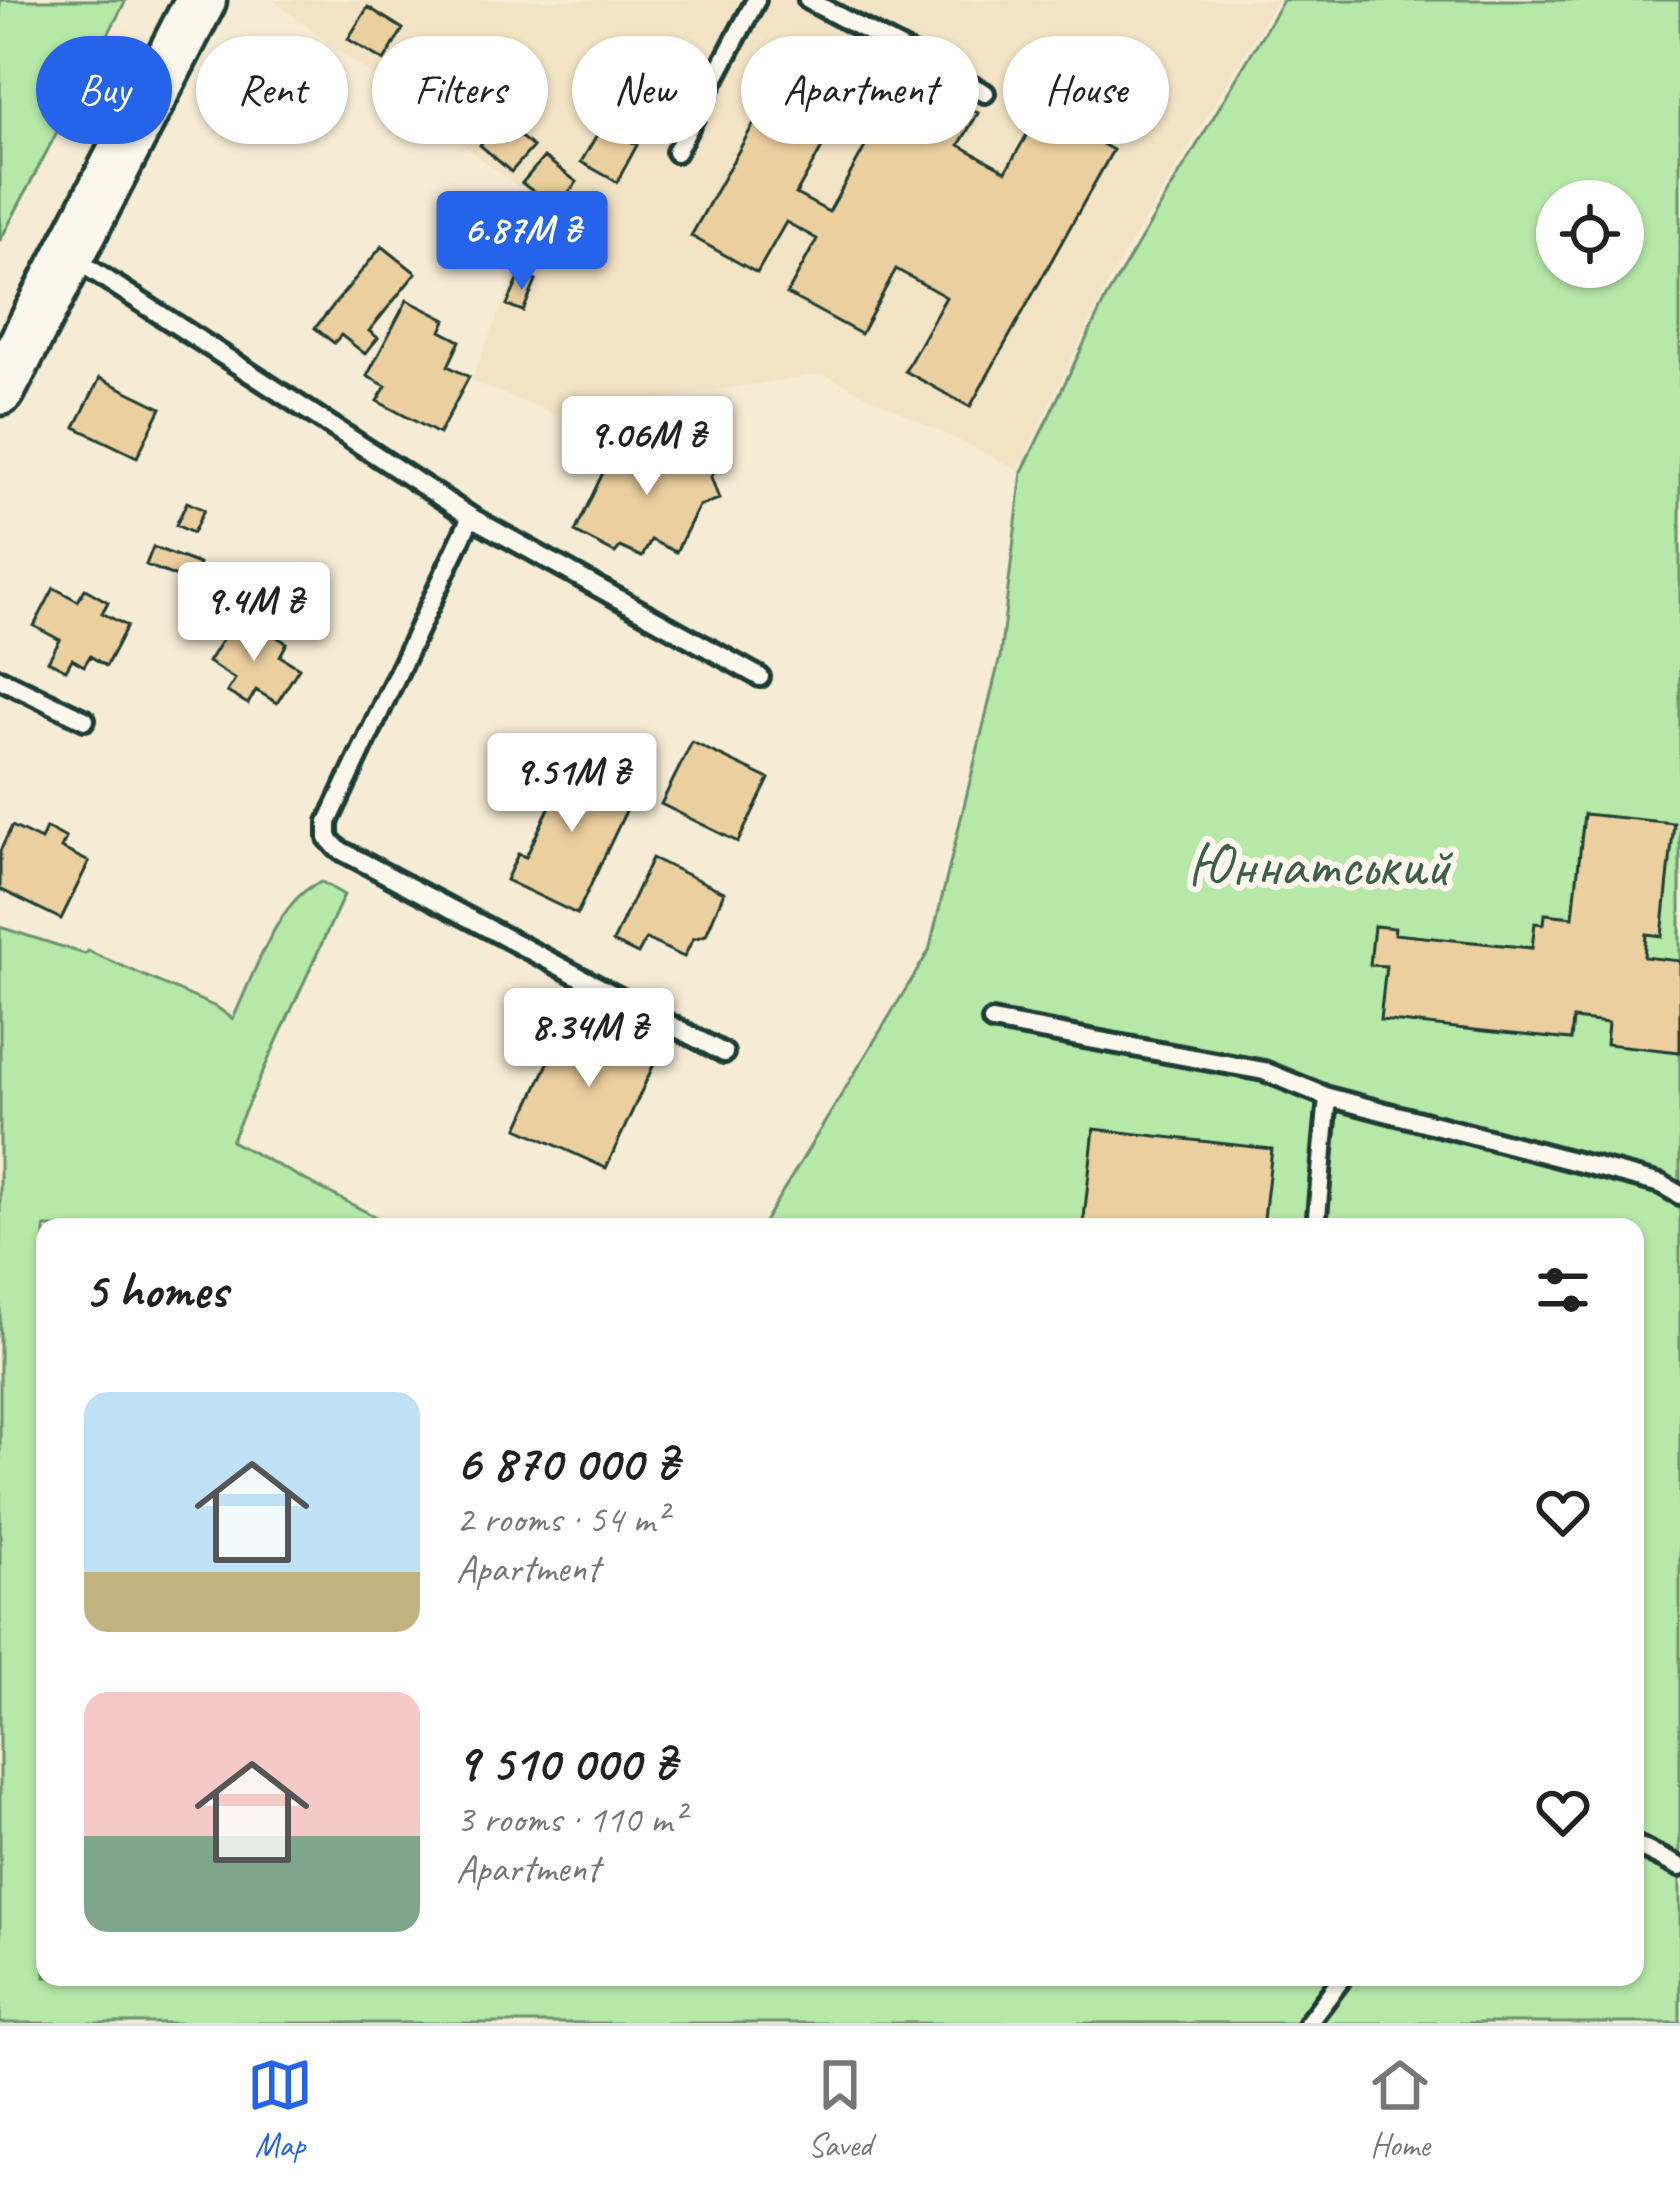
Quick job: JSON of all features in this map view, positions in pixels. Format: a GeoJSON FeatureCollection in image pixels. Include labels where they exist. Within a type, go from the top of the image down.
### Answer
{"type":"FeatureCollection","features":[{"type":"Feature","properties":{"kind":"main road"},"geometry":{"type":"LineString","coordinates":[[0,390],[201,0]]}},
{"type":"Feature","properties":{"kind":"lane"},"geometry":{"type":"LineString","coordinates":[[676,152],[756,0]]}},
{"type":"Feature","properties":{"kind":"lane"},"geometry":{"type":"LineString","coordinates":[[808,0],[876,36]]}},
{"type":"Feature","properties":{"kind":"lane"},"geometry":{"type":"LineString","coordinates":[[979,90],[985,93]]}},
{"type":"Feature","properties":{"kind":"lane"},"geometry":{"type":"LineString","coordinates":[[71,257],[471,517],[760,677]]}},
{"type":"Feature","properties":{"kind":"lane"},"geometry":{"type":"LineString","coordinates":[[471,517],[328,822],[328,838],[338,849],[724,1053]]}},
{"type":"Feature","properties":{"kind":"lane"},"geometry":{"type":"LineString","coordinates":[[0,679],[85,719]]}},
{"type":"Feature","properties":{"kind":"lane"},"geometry":{"type":"LineString","coordinates":[[992,1021],[1264,1071],[1328,1097],[1661,1184],[1680,1195]]}},
{"type":"Feature","properties":{"kind":"lane"},"geometry":{"type":"LineString","coordinates":[[1317,1218],[1328,1097]]}},
{"type":"Feature","properties":{"kind":"lane"},"geometry":{"type":"LineString","coordinates":[[1644,1849],[1680,1867]]}},
{"type":"Feature","properties":{"kind":"lane"},"geometry":{"type":"LineString","coordinates":[[1308,2023],[1336,1986]]}},
{"type":"Feature","properties":{"kind":"shaded area"},"geometry":{"type":"Polygon","coordinates":[[[272,0],[1277,0],[1112,276],[1018,470],[824,374],[554,414],[471,381],[543,206],[461,144],[548,144],[548,36],[372,36],[372,76],[348,58],[348,36],[319,36],[272,0]]]}},
{"type":"Feature","properties":{"kind":"green space"},"geometry":{"type":"Polygon","coordinates":[[[0,0],[126,0],[107,36],[36,36],[36,144],[51,144],[0,241],[0,0]]]}},
{"type":"Feature","properties":{"kind":"green space","name":"Юннатський"},"geometry":{"type":"Polygon","coordinates":[[[1283,0],[1680,0],[1680,2023],[0,2023],[0,927],[85,954],[88,951],[233,1019],[280,920],[307,889],[322,882],[344,895],[231,1141],[378,1218],[36,1218],[36,1986],[1644,1986],[1644,1218],[766,1218],[929,951],[1000,657],[1022,472],[1106,298],[1283,0]]]}},
{"type":"Feature","properties":{"kind":"building"},"geometry":{"type":"Polygon","coordinates":[[[368,7],[403,29],[399,36],[372,36],[372,54],[348,39],[368,7]]]}},
{"type":"Feature","properties":{"kind":"building"},"geometry":{"type":"Polygon","coordinates":[[[529,144],[533,147],[511,172],[480,145],[529,144]]]}},
{"type":"Feature","properties":{"kind":"building"},"geometry":{"type":"Polygon","coordinates":[[[592,144],[637,145],[617,182],[581,162],[592,144]]]}},
{"type":"Feature","properties":{"kind":"building"},"geometry":{"type":"Polygon","coordinates":[[[742,144],[824,144],[796,194],[829,212],[867,144],[960,144],[1006,171],[1021,144],[1102,144],[1113,150],[970,407],[905,371],[946,297],[896,269],[861,334],[787,294],[817,239],[786,222],[757,273],[691,236],[742,144]]]}},
{"type":"Feature","properties":{"kind":"building"},"geometry":{"type":"Polygon","coordinates":[[[544,157],[577,182],[556,209],[522,183],[544,157]]]}},
{"type":"Feature","properties":{"kind":"building"},"geometry":{"type":"Polygon","coordinates":[[[382,246],[416,273],[369,331],[378,338],[365,354],[341,335],[334,343],[315,328],[382,246]]]}},
{"type":"Feature","properties":{"kind":"building"},"geometry":{"type":"Polygon","coordinates":[[[521,274],[536,281],[523,311],[507,305],[521,274]]]}},
{"type":"Feature","properties":{"kind":"building"},"geometry":{"type":"Polygon","coordinates":[[[407,300],[446,320],[441,331],[460,341],[448,366],[469,377],[439,434],[377,401],[386,386],[367,376],[407,300]]]}},
{"type":"Feature","properties":{"kind":"building"},"geometry":{"type":"Polygon","coordinates":[[[100,378],[161,408],[137,457],[75,427],[100,378]]]}},
{"type":"Feature","properties":{"kind":"building"},"geometry":{"type":"Polygon","coordinates":[[[662,428],[670,448],[715,471],[711,477],[719,499],[699,506],[676,552],[651,540],[642,557],[620,547],[615,553],[575,532],[607,464],[619,468],[636,432],[642,435],[662,428]]]}},
{"type":"Feature","properties":{"kind":"building"},"geometry":{"type":"Polygon","coordinates":[[[187,502],[204,510],[193,533],[176,525],[187,502]]]}},
{"type":"Feature","properties":{"kind":"building"},"geometry":{"type":"Polygon","coordinates":[[[153,547],[199,564],[192,583],[146,565],[153,547]]]}},
{"type":"Feature","properties":{"kind":"building"},"geometry":{"type":"Polygon","coordinates":[[[54,588],[78,601],[85,589],[108,602],[102,613],[127,626],[106,666],[90,656],[84,666],[72,659],[66,670],[48,661],[60,640],[34,626],[54,588]]]}},
{"type":"Feature","properties":{"kind":"building"},"geometry":{"type":"Polygon","coordinates":[[[232,624],[259,640],[265,630],[287,643],[280,656],[299,668],[277,703],[256,690],[248,704],[227,692],[235,679],[208,662],[232,624]]]}},
{"type":"Feature","properties":{"kind":"building"},"geometry":{"type":"Polygon","coordinates":[[[692,742],[769,779],[738,842],[661,804],[692,742]]]}},
{"type":"Feature","properties":{"kind":"building"},"geometry":{"type":"Polygon","coordinates":[[[563,752],[635,792],[577,914],[506,880],[518,854],[526,857],[557,791],[547,786],[563,752]]]}},
{"type":"Feature","properties":{"kind":"building"},"geometry":{"type":"Polygon","coordinates":[[[1584,814],[1674,823],[1662,936],[1646,934],[1644,957],[1680,961],[1680,1052],[1606,1044],[1608,1023],[1573,1019],[1571,1040],[1380,1020],[1386,966],[1370,965],[1374,926],[1395,928],[1394,934],[1532,948],[1535,923],[1544,924],[1545,914],[1573,917],[1584,814]]]}},
{"type":"Feature","properties":{"kind":"building"},"geometry":{"type":"Polygon","coordinates":[[[12,826],[41,840],[46,828],[55,832],[66,838],[61,848],[89,862],[61,919],[0,889],[0,851],[12,826]]]}},
{"type":"Feature","properties":{"kind":"building"},"geometry":{"type":"Polygon","coordinates":[[[652,858],[724,892],[706,935],[693,939],[684,957],[646,939],[638,954],[613,942],[652,858]]]}},
{"type":"Feature","properties":{"kind":"building"},"geometry":{"type":"Polygon","coordinates":[[[572,1011],[660,1051],[606,1168],[518,1128],[572,1011]]]}},
{"type":"Feature","properties":{"kind":"building"},"geometry":{"type":"Polygon","coordinates":[[[1094,1129],[1272,1149],[1264,1218],[1084,1218],[1094,1129]]]}}]}
